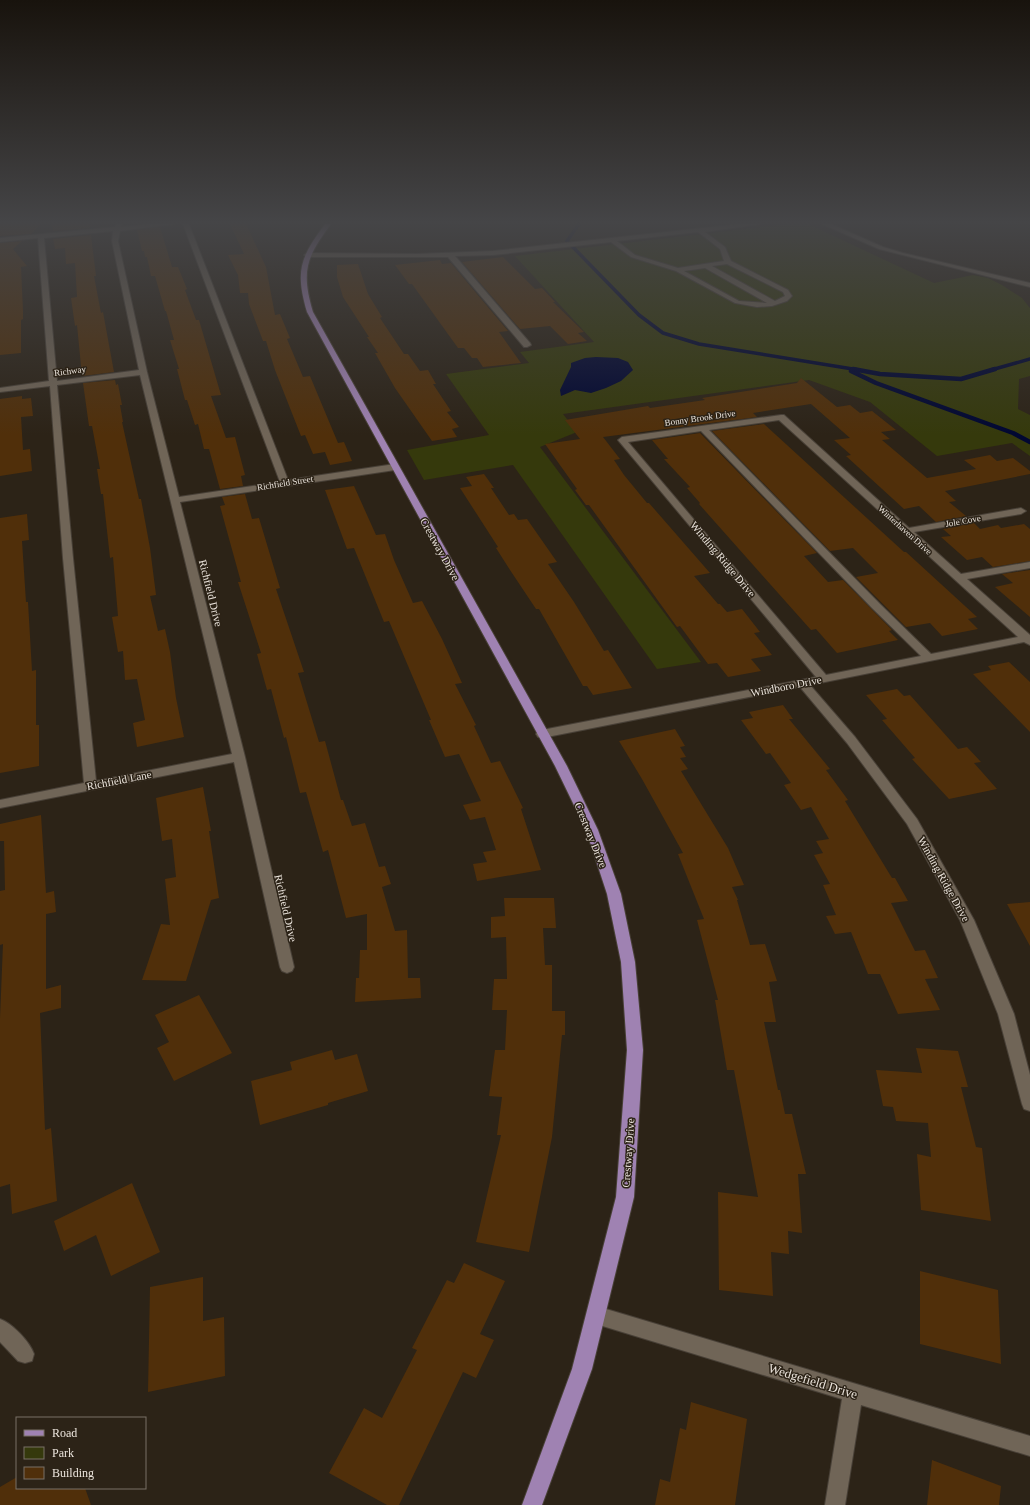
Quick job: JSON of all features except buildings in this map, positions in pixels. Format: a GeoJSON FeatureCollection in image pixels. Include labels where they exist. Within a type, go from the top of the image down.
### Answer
{"type":"FeatureCollection","features":[{"type":"Feature","properties":{"kind":"main road","name":"Crestway Drive"},"geometry":{"type":"LineString","coordinates":[[304,294],[310,312],[363,405],[395,467],[561,766],[592,830],[614,894],[628,962],[635,1050],[625,1197],[582,1369],[532,1505]]}},
{"type":"Feature","properties":{"kind":"street"},"geometry":{"type":"LineString","coordinates":[[46,294],[90,785]]}},
{"type":"Feature","properties":{"kind":"street","name":"Richfield Drive"},"geometry":{"type":"LineString","coordinates":[[126,294],[143,372],[238,756],[287,967]]}},
{"type":"Feature","properties":{"kind":"street"},"geometry":{"type":"LineString","coordinates":[[213,294],[285,483]]}},
{"type":"Feature","properties":{"kind":"street"},"geometry":{"type":"LineString","coordinates":[[483,294],[527,345]]}},
{"type":"Feature","properties":{"kind":"street"},"geometry":{"type":"LineString","coordinates":[[723,294],[737,302],[758,306],[786,300],[789,296],[788,294]]}},
{"type":"Feature","properties":{"kind":"street"},"geometry":{"type":"LineString","coordinates":[[757,294],[773,303]]}},
{"type":"Feature","properties":{"kind":"street","name":"Richway"},"geometry":{"type":"LineString","coordinates":[[0,390],[143,372]]}},
{"type":"Feature","properties":{"kind":"street","name":"Bonny Brook Drive"},"geometry":{"type":"LineString","coordinates":[[622,440],[781,417]]}},
{"type":"Feature","properties":{"kind":"street","name":"Winterhaven Drive"},"geometry":{"type":"LineString","coordinates":[[781,417],[958,578],[1029,639]]}},
{"type":"Feature","properties":{"kind":"street"},"geometry":{"type":"LineString","coordinates":[[703,428],[928,658]]}},
{"type":"Feature","properties":{"kind":"street","name":"Winding Ridge Drive"},"geometry":{"type":"LineString","coordinates":[[622,440],[824,679]]}},
{"type":"Feature","properties":{"kind":"street","name":"Richfield Street"},"geometry":{"type":"LineString","coordinates":[[175,500],[395,467]]}},
{"type":"Feature","properties":{"kind":"street","name":"Jole Cove"},"geometry":{"type":"LineString","coordinates":[[906,531],[1021,511]]}},
{"type":"Feature","properties":{"kind":"street"},"geometry":{"type":"LineString","coordinates":[[958,578],[1030,565]]}},
{"type":"Feature","properties":{"kind":"street","name":"Windboro Drive"},"geometry":{"type":"LineString","coordinates":[[542,734],[1029,639]]}},
{"type":"Feature","properties":{"kind":"street","name":"Winding Ridge Drive"},"geometry":{"type":"LineString","coordinates":[[803,683],[850,740],[912,822],[968,920],[1006,1014],[1030,1104]]}},
{"type":"Feature","properties":{"kind":"street","name":"Richfield Lane"},"geometry":{"type":"LineString","coordinates":[[0,804],[238,756]]}},
{"type":"Feature","properties":{"kind":"street","name":"Wedgefield Drive"},"geometry":{"type":"LineString","coordinates":[[596,1315],[1030,1446]]}},
{"type":"Feature","properties":{"kind":"street"},"geometry":{"type":"LineString","coordinates":[[0,1328],[25,1354]]}},
{"type":"Feature","properties":{"kind":"street"},"geometry":{"type":"LineString","coordinates":[[835,1505],[853,1393]]}},
{"type":"Feature","properties":{"kind":"green space"},"geometry":{"type":"Polygon","coordinates":[[[550,294],[1016,294],[1022,298],[1030,308],[1030,376],[1019,379],[1018,409],[1030,415],[1030,456],[1012,443],[937,456],[870,402],[809,380],[563,414],[577,432],[540,447],[701,662],[657,669],[513,465],[424,480],[407,450],[489,435],[446,374],[529,363],[520,352],[594,342],[550,294]]]}},
{"type":"Feature","properties":{"kind":"water"},"geometry":{"type":"Polygon","coordinates":[[[585,358],[618,358],[628,362],[633,370],[621,381],[606,388],[591,393],[575,390],[561,396],[560,390],[571,367],[571,363],[585,358]]]}},
{"type":"Feature","properties":{"kind":"waterway"},"geometry":{"type":"LineString","coordinates":[[619,294],[639,315],[663,333],[699,344],[854,369]]}},
{"type":"Feature","properties":{"kind":"waterway"},"geometry":{"type":"LineString","coordinates":[[991,370],[1030,359]]}},
{"type":"Feature","properties":{"kind":"waterway"},"geometry":{"type":"LineString","coordinates":[[854,369],[859,370]]}},
{"type":"Feature","properties":{"kind":"waterway"},"geometry":{"type":"LineString","coordinates":[[854,369],[880,374],[961,379],[995,369]]}},
{"type":"Feature","properties":{"kind":"waterway"},"geometry":{"type":"LineString","coordinates":[[851,371],[876,383],[1013,433],[1030,442]]}}]}
